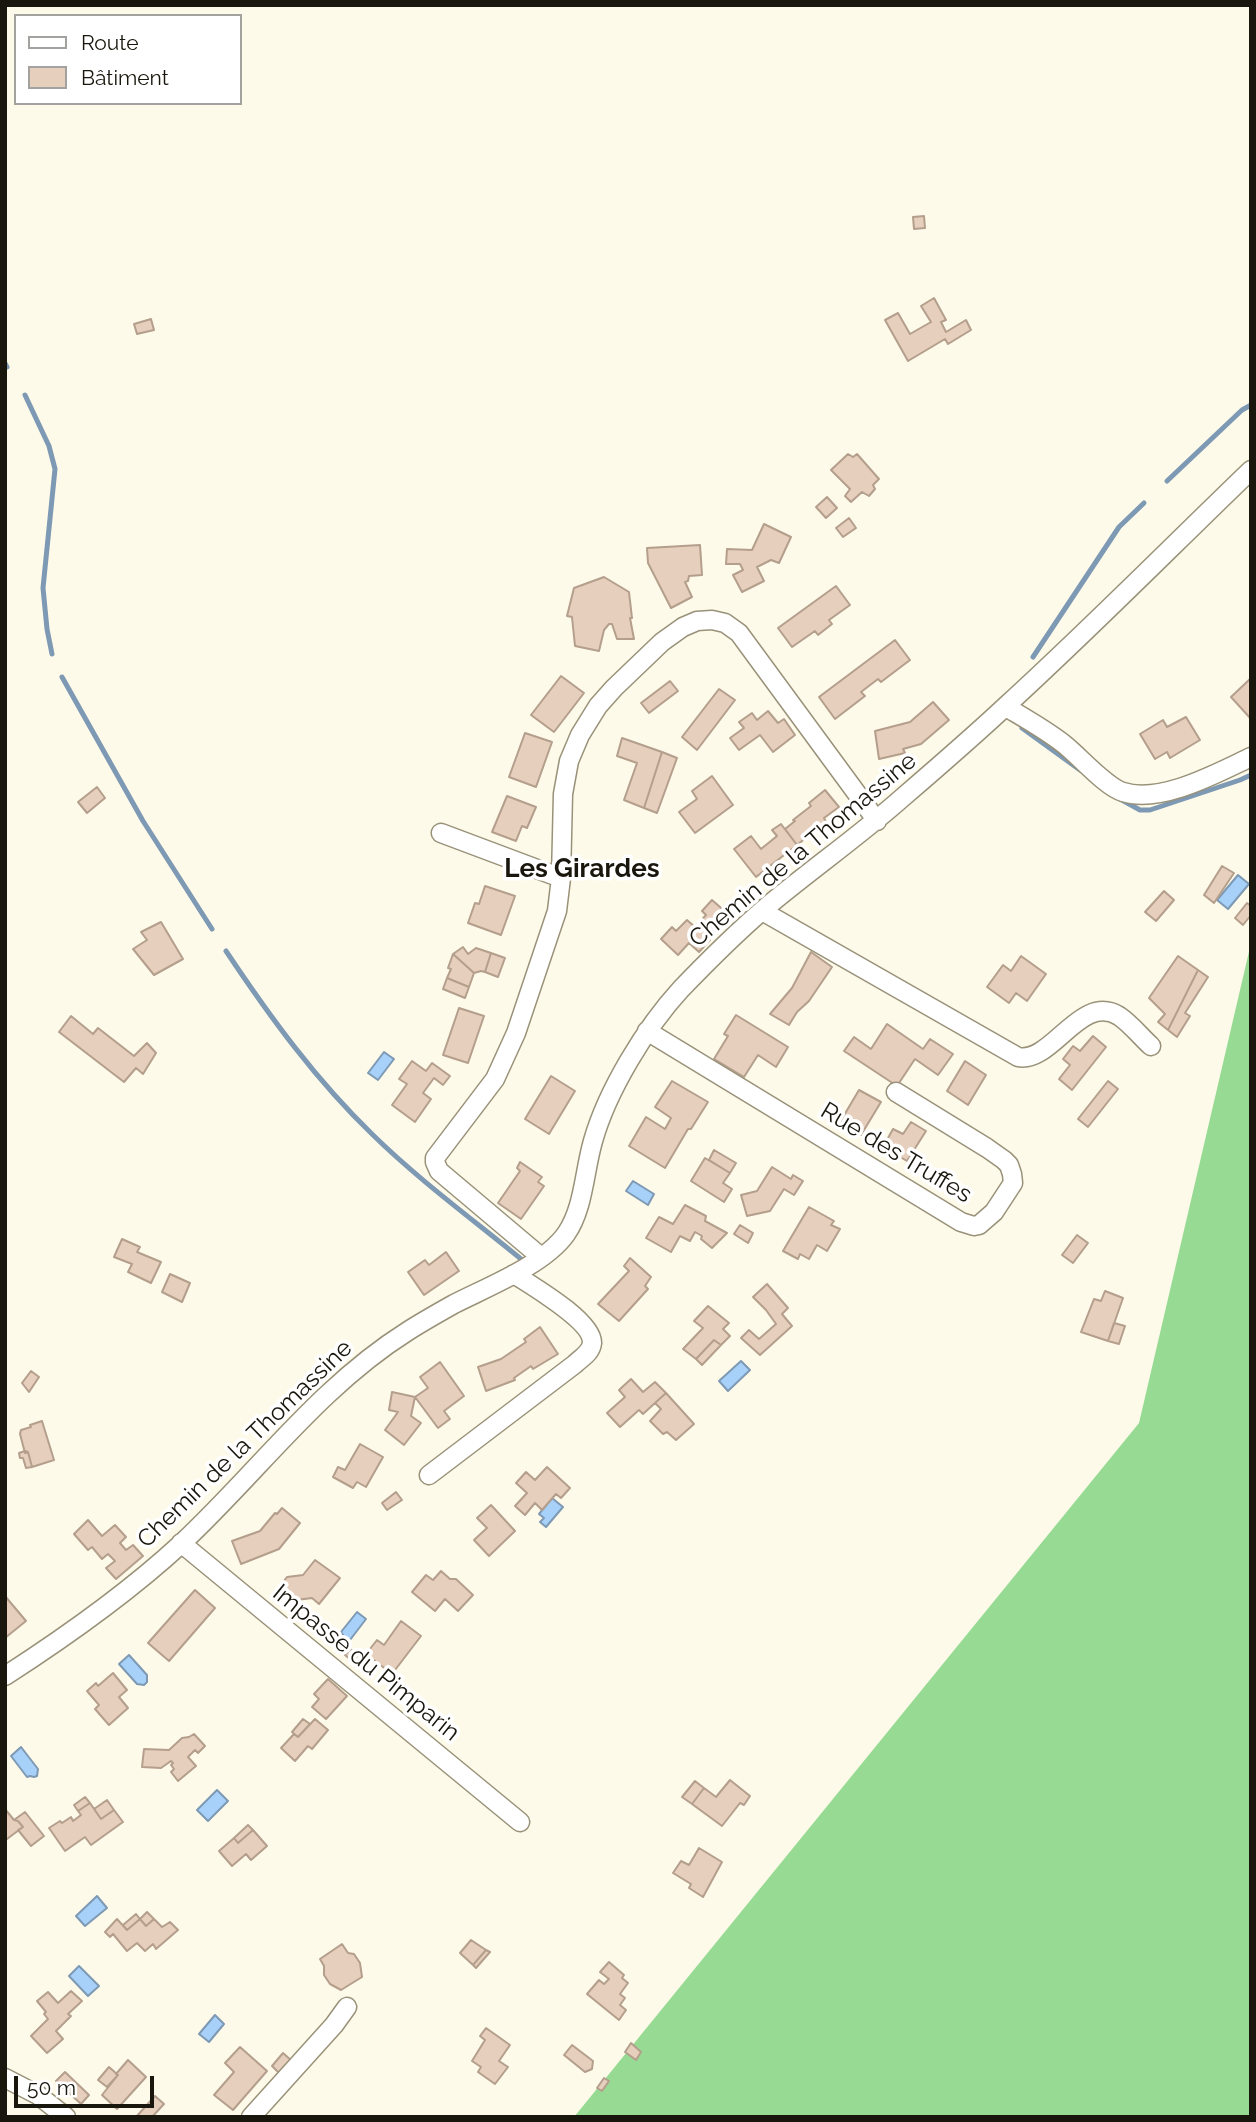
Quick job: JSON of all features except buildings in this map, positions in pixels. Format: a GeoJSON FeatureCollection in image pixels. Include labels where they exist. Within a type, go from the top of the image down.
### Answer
{"type":"FeatureCollection","features":[{"type":"Feature","properties":{"kind":"street","name":"Chemin de la Thomassine"},"geometry":{"type":"LineString","coordinates":[[5,1676],[54,1645],[130,1587],[181,1543],[317,1403],[362,1363],[430,1317],[514,1274],[559,1242],[578,1209],[600,1119],[659,1013],[695,974],[762,911],[877,821],[1006,707],[1251,470]]}},
{"type":"Feature","properties":{"kind":"street"},"geometry":{"type":"LineString","coordinates":[[541,1257],[439,1171],[435,1162],[440,1149],[495,1079],[510,1050],[557,911],[561,878],[563,794],[569,761],[580,735],[598,706],[662,642],[683,627],[697,621],[719,621],[739,633],[877,821]]}},
{"type":"Feature","properties":{"kind":"street"},"geometry":{"type":"LineString","coordinates":[[1006,707],[1061,742],[1113,788],[1133,794],[1145,795],[1180,787],[1251,757]]}},
{"type":"Feature","properties":{"kind":"street"},"geometry":{"type":"LineString","coordinates":[[441,833],[561,878]]}},
{"type":"Feature","properties":{"kind":"street"},"geometry":{"type":"LineString","coordinates":[[762,911],[1018,1057],[1033,1057],[1082,1018],[1108,1012],[1118,1015],[1152,1046]]}},
{"type":"Feature","properties":{"kind":"street","name":"Rue des Truffes"},"geometry":{"type":"LineString","coordinates":[[647,1031],[961,1222],[974,1226],[984,1222],[1013,1183],[1009,1165],[896,1091]]}},
{"type":"Feature","properties":{"kind":"street"},"geometry":{"type":"LineString","coordinates":[[429,1475],[575,1364],[590,1349],[590,1334],[579,1319],[514,1274]]}},
{"type":"Feature","properties":{"kind":"street","name":"Impasse du Pimparin"},"geometry":{"type":"LineString","coordinates":[[181,1543],[520,1822]]}},
{"type":"Feature","properties":{"kind":"street"},"geometry":{"type":"LineString","coordinates":[[251,2117],[347,2007]]}},
{"type":"Feature","properties":{"kind":"street"},"geometry":{"type":"LineString","coordinates":[[5,2078],[38,2095],[66,2117]]}},
{"type":"Feature","properties":{"kind":"green space"},"geometry":{"type":"Polygon","coordinates":[[[1251,943],[1251,2117],[574,2117],[1139,1423],[1251,943]]]}},
{"type":"Feature","properties":{"kind":"water"},"geometry":{"type":"Polygon","coordinates":[[[1238,875],[1249,884],[1228,909],[1217,900],[1238,875]]]}},
{"type":"Feature","properties":{"kind":"water"},"geometry":{"type":"Polygon","coordinates":[[[384,1052],[394,1059],[378,1080],[368,1073],[384,1052]]]}},
{"type":"Feature","properties":{"kind":"water"},"geometry":{"type":"Polygon","coordinates":[[[633,1181],[654,1194],[648,1205],[626,1191],[633,1181]]]}},
{"type":"Feature","properties":{"kind":"water"},"geometry":{"type":"Polygon","coordinates":[[[741,1361],[750,1370],[728,1391],[719,1381],[741,1361]]]}},
{"type":"Feature","properties":{"kind":"water"},"geometry":{"type":"Polygon","coordinates":[[[552,1498],[563,1507],[546,1527],[540,1522],[544,1518],[539,1514],[552,1498]]]}},
{"type":"Feature","properties":{"kind":"water"},"geometry":{"type":"Polygon","coordinates":[[[357,1612],[366,1619],[350,1640],[341,1632],[357,1612]]]}},
{"type":"Feature","properties":{"kind":"water"},"geometry":{"type":"Polygon","coordinates":[[[129,1655],[147,1675],[144,1685],[137,1684],[119,1664],[129,1655]]]}},
{"type":"Feature","properties":{"kind":"water"},"geometry":{"type":"Polygon","coordinates":[[[21,1747],[38,1769],[37,1776],[27,1777],[11,1756],[21,1747]]]}},
{"type":"Feature","properties":{"kind":"water"},"geometry":{"type":"Polygon","coordinates":[[[217,1790],[228,1801],[208,1821],[197,1810],[217,1790]]]}},
{"type":"Feature","properties":{"kind":"water"},"geometry":{"type":"Polygon","coordinates":[[[97,1896],[107,1908],[85,1926],[76,1916],[97,1896]]]}},
{"type":"Feature","properties":{"kind":"water"},"geometry":{"type":"Polygon","coordinates":[[[79,1966],[99,1986],[88,1996],[69,1976],[79,1966]]]}},
{"type":"Feature","properties":{"kind":"water"},"geometry":{"type":"Polygon","coordinates":[[[215,2015],[224,2024],[209,2042],[199,2034],[215,2015]]]}},
{"type":"Feature","properties":{"kind":"waterway"},"geometry":{"type":"LineString","coordinates":[[5,363],[7,367]]}},
{"type":"Feature","properties":{"kind":"waterway"},"geometry":{"type":"LineString","coordinates":[[25,395],[49,446],[55,469],[43,588],[52,654]]}},
{"type":"Feature","properties":{"kind":"waterway"},"geometry":{"type":"LineString","coordinates":[[1167,481],[1242,410],[1251,405]]}},
{"type":"Feature","properties":{"kind":"waterway"},"geometry":{"type":"LineString","coordinates":[[1033,657],[1119,527],[1144,503]]}},
{"type":"Feature","properties":{"kind":"waterway"},"geometry":{"type":"LineString","coordinates":[[62,677],[143,821],[212,929]]}},
{"type":"Feature","properties":{"kind":"waterway"},"geometry":{"type":"LineString","coordinates":[[1022,728],[1080,770]]}},
{"type":"Feature","properties":{"kind":"waterway"},"geometry":{"type":"LineString","coordinates":[[1120,799],[1140,810],[1150,810],[1251,775]]}},
{"type":"Feature","properties":{"kind":"waterway"},"geometry":{"type":"LineString","coordinates":[[226,951],[295,1047],[352,1114],[408,1168],[521,1259]]}},
{"type":"Feature","properties":{"kind":"district","name":"Les Girardes"},"geometry":{"type":"Point","coordinates":[582,869]}}]}
